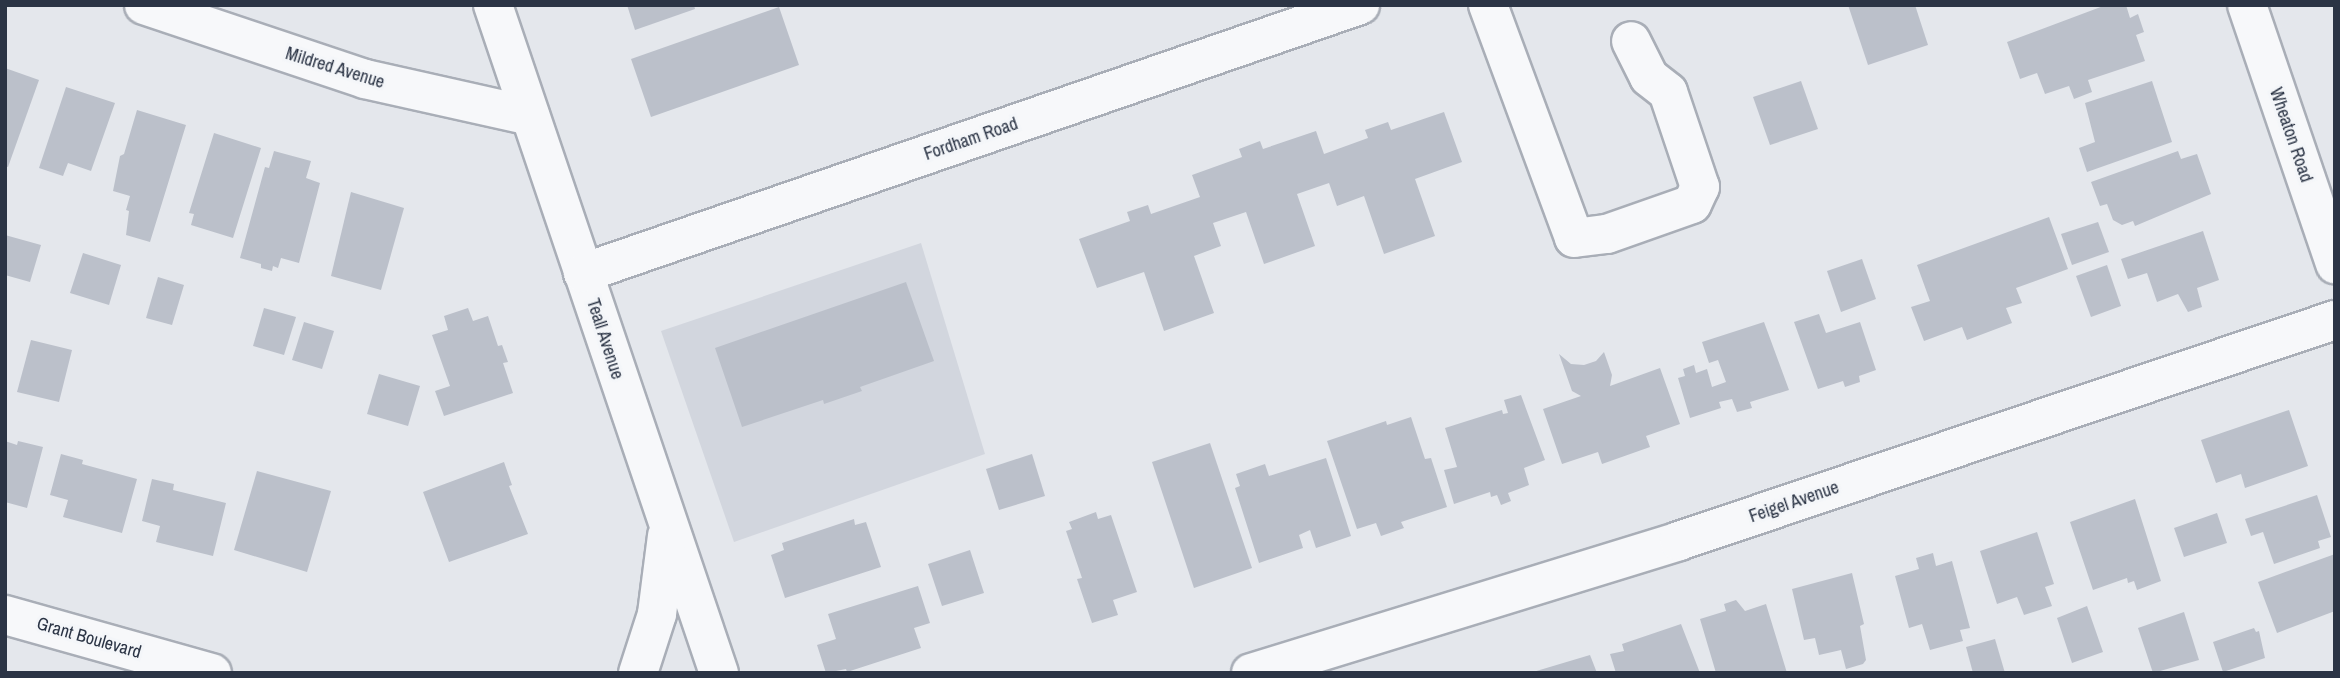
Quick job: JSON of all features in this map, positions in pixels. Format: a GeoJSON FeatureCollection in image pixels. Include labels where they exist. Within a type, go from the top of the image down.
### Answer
{"type":"FeatureCollection","features":[{"type":"Feature","properties":{"kind":"street","name":"Mildred Avenue"},"geometry":{"type":"LineString","coordinates":[[144,5],[365,79],[530,116]]}},
{"type":"Feature","properties":{"kind":"street","name":"Teall Avenue"},"geometry":{"type":"LineString","coordinates":[[493,5],[719,673]]}},
{"type":"Feature","properties":{"kind":"street","name":"Fordham Road"},"geometry":{"type":"LineString","coordinates":[[583,273],[1360,5]]}},
{"type":"Feature","properties":{"kind":"street"},"geometry":{"type":"LineString","coordinates":[[1488,5],[1574,238],[1606,234],[1692,204],[1700,187],[1668,92],[1649,77],[1631,41]]}},
{"type":"Feature","properties":{"kind":"street","name":"Wheaton Road"},"geometry":{"type":"LineString","coordinates":[[2246,5],[2335,264]]}},
{"type":"Feature","properties":{"kind":"street","name":"Feigel Avenue"},"geometry":{"type":"LineString","coordinates":[[1251,673],[1679,541],[2335,320]]}},
{"type":"Feature","properties":{"kind":"street"},"geometry":{"type":"LineString","coordinates":[[638,673],[657,614],[668,527]]}},
{"type":"Feature","properties":{"kind":"street","name":"Grant Boulevard"},"geometry":{"type":"LineString","coordinates":[[5,615],[212,673]]}},
{"type":"Feature","properties":{"kind":"shaded area"},"geometry":{"type":"Polygon","coordinates":[[[921,243],[985,454],[734,542],[661,331],[921,243]]]}},
{"type":"Feature","properties":{"kind":"building"},"geometry":{"type":"Polygon","coordinates":[[[627,5],[694,5],[695,9],[635,30],[627,5]]]}},
{"type":"Feature","properties":{"kind":"building"},"geometry":{"type":"Polygon","coordinates":[[[1848,5],[1915,5],[1928,45],[1868,65],[1848,5]]]}},
{"type":"Feature","properties":{"kind":"building"},"geometry":{"type":"Polygon","coordinates":[[[2106,5],[2126,5],[2130,18],[2138,14],[2144,32],[2136,35],[2145,61],[2088,80],[2092,92],[2074,99],[2069,86],[2045,94],[2037,73],[2020,79],[2007,42],[2106,5]]]}},
{"type":"Feature","properties":{"kind":"building"},"geometry":{"type":"Polygon","coordinates":[[[779,7],[799,65],[651,117],[631,59],[779,7]]]}},
{"type":"Feature","properties":{"kind":"building"},"geometry":{"type":"Polygon","coordinates":[[[5,68],[39,80],[8,167],[5,166],[5,68]]]}},
{"type":"Feature","properties":{"kind":"building"},"geometry":{"type":"Polygon","coordinates":[[[1801,81],[1818,129],[1770,145],[1753,97],[1801,81]]]}},
{"type":"Feature","properties":{"kind":"building"},"geometry":{"type":"Polygon","coordinates":[[[2152,81],[2172,142],[2087,172],[2079,148],[2095,142],[2085,103],[2152,81]]]}},
{"type":"Feature","properties":{"kind":"building"},"geometry":{"type":"Polygon","coordinates":[[[66,87],[115,103],[91,171],[68,163],[63,176],[39,168],[66,87]]]}},
{"type":"Feature","properties":{"kind":"building"},"geometry":{"type":"Polygon","coordinates":[[[137,110],[186,125],[150,242],[126,235],[129,211],[126,210],[130,196],[113,191],[120,156],[124,154],[137,110]]]}},
{"type":"Feature","properties":{"kind":"building"},"geometry":{"type":"Polygon","coordinates":[[[1444,112],[1462,162],[1415,179],[1435,236],[1384,254],[1364,196],[1337,206],[1329,183],[1297,194],[1315,246],[1264,264],[1246,212],[1213,223],[1221,246],[1194,256],[1214,313],[1164,331],[1144,272],[1097,288],[1079,239],[1130,221],[1127,212],[1148,205],[1151,214],[1200,197],[1192,175],[1242,157],[1239,149],[1260,141],[1263,149],[1316,131],[1324,154],[1368,138],[1365,130],[1388,122],[1391,130],[1444,112]]]}},
{"type":"Feature","properties":{"kind":"building"},"geometry":{"type":"Polygon","coordinates":[[[214,133],[261,148],[233,238],[191,225],[194,214],[189,213],[214,133]]]}},
{"type":"Feature","properties":{"kind":"building"},"geometry":{"type":"Polygon","coordinates":[[[274,151],[311,161],[306,178],[320,183],[299,263],[281,258],[278,268],[273,266],[272,271],[261,268],[261,264],[240,258],[265,167],[269,168],[274,151]]]}},
{"type":"Feature","properties":{"kind":"building"},"geometry":{"type":"Polygon","coordinates":[[[2178,151],[2181,159],[2197,154],[2211,194],[2135,226],[2133,221],[2122,225],[2113,220],[2107,204],[2100,206],[2091,182],[2178,151]]]}},
{"type":"Feature","properties":{"kind":"building"},"geometry":{"type":"Polygon","coordinates":[[[351,192],[404,208],[381,290],[331,276],[351,192]]]}},
{"type":"Feature","properties":{"kind":"building"},"geometry":{"type":"Polygon","coordinates":[[[2049,217],[2068,269],[2016,288],[2022,303],[2006,308],[2012,323],[1967,340],[1962,327],[1924,341],[1911,307],[1930,301],[1917,265],[2049,217]]]}},
{"type":"Feature","properties":{"kind":"building"},"geometry":{"type":"Polygon","coordinates":[[[2098,222],[2109,252],[2072,265],[2061,234],[2098,222]]]}},
{"type":"Feature","properties":{"kind":"building"},"geometry":{"type":"Polygon","coordinates":[[[2203,231],[2219,280],[2197,288],[2202,307],[2188,312],[2178,294],[2157,302],[2147,273],[2128,279],[2121,259],[2203,231]]]}},
{"type":"Feature","properties":{"kind":"building"},"geometry":{"type":"Polygon","coordinates":[[[5,235],[41,245],[30,282],[5,275],[5,235]]]}},
{"type":"Feature","properties":{"kind":"building"},"geometry":{"type":"Polygon","coordinates":[[[83,253],[121,265],[109,305],[70,293],[83,253]]]}},
{"type":"Feature","properties":{"kind":"building"},"geometry":{"type":"Polygon","coordinates":[[[1862,259],[1876,299],[1841,312],[1827,271],[1862,259]]]}},
{"type":"Feature","properties":{"kind":"building"},"geometry":{"type":"Polygon","coordinates":[[[2107,265],[2121,306],[2091,317],[2076,276],[2107,265]]]}},
{"type":"Feature","properties":{"kind":"building"},"geometry":{"type":"Polygon","coordinates":[[[158,277],[184,285],[172,325],[146,318],[158,277]]]}},
{"type":"Feature","properties":{"kind":"building"},"geometry":{"type":"Polygon","coordinates":[[[906,282],[934,361],[860,387],[862,391],[824,404],[823,400],[742,427],[715,348],[906,282]]]}},
{"type":"Feature","properties":{"kind":"building"},"geometry":{"type":"Polygon","coordinates":[[[264,308],[296,317],[284,355],[253,346],[264,308]]]}},
{"type":"Feature","properties":{"kind":"building"},"geometry":{"type":"Polygon","coordinates":[[[468,308],[473,321],[488,316],[498,346],[502,345],[508,362],[503,363],[513,393],[444,416],[435,391],[450,386],[432,335],[448,330],[444,316],[468,308]]]}},
{"type":"Feature","properties":{"kind":"building"},"geometry":{"type":"Polygon","coordinates":[[[1819,314],[1826,333],[1860,322],[1876,370],[1859,376],[1860,382],[1845,387],[1843,381],[1818,389],[1794,322],[1819,314]]]}},
{"type":"Feature","properties":{"kind":"building"},"geometry":{"type":"Polygon","coordinates":[[[304,322],[334,331],[322,369],[292,360],[304,322]]]}},
{"type":"Feature","properties":{"kind":"building"},"geometry":{"type":"Polygon","coordinates":[[[1764,322],[1789,390],[1750,402],[1752,408],[1737,412],[1732,399],[1719,402],[1721,408],[1690,418],[1678,378],[1685,376],[1683,369],[1694,365],[1696,373],[1707,369],[1712,387],[1726,382],[1718,360],[1709,363],[1702,342],[1764,322]]]}},
{"type":"Feature","properties":{"kind":"building"},"geometry":{"type":"Polygon","coordinates":[[[31,340],[72,350],[59,402],[17,392],[31,340]]]}},
{"type":"Feature","properties":{"kind":"building"},"geometry":{"type":"Polygon","coordinates":[[[1604,352],[1612,375],[1610,386],[1660,368],[1680,424],[1646,436],[1650,447],[1602,464],[1598,452],[1562,464],[1543,409],[1581,396],[1572,391],[1559,354],[1571,364],[1584,365],[1596,361],[1604,352]]]}},
{"type":"Feature","properties":{"kind":"building"},"geometry":{"type":"Polygon","coordinates":[[[379,374],[420,386],[408,426],[367,414],[379,374]]]}},
{"type":"Feature","properties":{"kind":"building"},"geometry":{"type":"Polygon","coordinates":[[[1521,395],[1545,460],[1524,468],[1529,485],[1508,493],[1511,501],[1501,505],[1497,495],[1491,497],[1490,492],[1454,504],[1444,470],[1457,467],[1445,428],[1502,410],[1503,414],[1508,413],[1504,400],[1521,395]]]}},
{"type":"Feature","properties":{"kind":"building"},"geometry":{"type":"Polygon","coordinates":[[[2289,410],[2308,466],[2245,488],[2241,474],[2216,483],[2201,440],[2289,410]]]}},
{"type":"Feature","properties":{"kind":"building"},"geometry":{"type":"Polygon","coordinates":[[[1411,417],[1425,459],[1431,458],[1447,507],[1401,522],[1404,528],[1381,536],[1376,523],[1357,529],[1327,441],[1386,421],[1387,425],[1411,417]]]}},
{"type":"Feature","properties":{"kind":"building"},"geometry":{"type":"Polygon","coordinates":[[[5,441],[43,447],[27,508],[5,502],[5,441]]]}},
{"type":"Feature","properties":{"kind":"building"},"geometry":{"type":"Polygon","coordinates":[[[1210,443],[1252,568],[1194,588],[1152,462],[1210,443]]]}},
{"type":"Feature","properties":{"kind":"building"},"geometry":{"type":"Polygon","coordinates":[[[61,454],[83,460],[82,464],[137,479],[122,533],[63,517],[68,500],[50,495],[61,454]]]}},
{"type":"Feature","properties":{"kind":"building"},"geometry":{"type":"Polygon","coordinates":[[[1032,454],[1045,496],[999,510],[986,469],[1032,454]]]}},
{"type":"Feature","properties":{"kind":"building"},"geometry":{"type":"Polygon","coordinates":[[[1326,458],[1351,536],[1316,548],[1310,530],[1299,535],[1303,548],[1259,563],[1235,488],[1240,486],[1236,474],[1265,464],[1269,476],[1326,458]]]}},
{"type":"Feature","properties":{"kind":"building"},"geometry":{"type":"Polygon","coordinates":[[[504,462],[512,485],[509,486],[528,534],[449,562],[423,492],[504,462]]]}},
{"type":"Feature","properties":{"kind":"building"},"geometry":{"type":"Polygon","coordinates":[[[257,471],[331,491],[307,572],[234,550],[257,471]]]}},
{"type":"Feature","properties":{"kind":"building"},"geometry":{"type":"Polygon","coordinates":[[[152,479],[174,484],[173,490],[226,503],[213,556],[156,542],[160,526],[142,521],[152,479]]]}},
{"type":"Feature","properties":{"kind":"building"},"geometry":{"type":"Polygon","coordinates":[[[2317,495],[2331,537],[2318,541],[2320,548],[2274,564],[2263,532],[2251,536],[2245,519],[2317,495]]]}},
{"type":"Feature","properties":{"kind":"building"},"geometry":{"type":"Polygon","coordinates":[[[2135,499],[2161,581],[2137,590],[2134,581],[2128,583],[2127,578],[2093,590],[2070,522],[2135,499]]]}},
{"type":"Feature","properties":{"kind":"building"},"geometry":{"type":"Polygon","coordinates":[[[1096,512],[1098,519],[1111,515],[1137,592],[1113,600],[1118,615],[1092,623],[1077,579],[1082,578],[1066,531],[1072,529],[1069,522],[1096,512]]]}},
{"type":"Feature","properties":{"kind":"building"},"geometry":{"type":"Polygon","coordinates":[[[2217,513],[2227,543],[2184,557],[2174,528],[2217,513]]]}},
{"type":"Feature","properties":{"kind":"building"},"geometry":{"type":"Polygon","coordinates":[[[854,519],[855,525],[866,522],[881,567],[785,598],[771,555],[784,550],[782,543],[854,519]]]}},
{"type":"Feature","properties":{"kind":"building"},"geometry":{"type":"Polygon","coordinates":[[[2037,532],[2054,584],[2045,587],[2052,606],[2024,615],[2017,597],[1997,604],[1980,551],[2037,532]]]}},
{"type":"Feature","properties":{"kind":"building"},"geometry":{"type":"Polygon","coordinates":[[[970,550],[984,593],[942,606],[928,564],[970,550]]]}},
{"type":"Feature","properties":{"kind":"building"},"geometry":{"type":"Polygon","coordinates":[[[1933,553],[1936,566],[1952,561],[1970,628],[1960,630],[1963,641],[1930,650],[1922,624],[1909,628],[1895,576],[1919,569],[1916,558],[1933,553]]]}},
{"type":"Feature","properties":{"kind":"building"},"geometry":{"type":"Polygon","coordinates":[[[2335,554],[2335,611],[2277,633],[2258,582],[2335,554]]]}},
{"type":"Feature","properties":{"kind":"building"},"geometry":{"type":"Polygon","coordinates":[[[1852,573],[1864,624],[1860,626],[1866,660],[1863,664],[1846,669],[1841,650],[1819,655],[1815,638],[1804,640],[1792,589],[1852,573]]]}},
{"type":"Feature","properties":{"kind":"building"},"geometry":{"type":"Polygon","coordinates":[[[918,586],[930,623],[914,628],[921,648],[847,672],[846,669],[826,673],[817,645],[836,639],[828,614],[918,586]]]}},
{"type":"Feature","properties":{"kind":"building"},"geometry":{"type":"Polygon","coordinates":[[[1736,600],[1745,611],[1766,604],[1787,673],[1716,673],[1700,619],[1726,611],[1724,604],[1736,600]]]}},
{"type":"Feature","properties":{"kind":"building"},"geometry":{"type":"Polygon","coordinates":[[[2087,606],[2103,652],[2072,663],[2057,618],[2087,606]]]}},
{"type":"Feature","properties":{"kind":"building"},"geometry":{"type":"Polygon","coordinates":[[[2184,612],[2199,660],[2153,673],[2138,628],[2184,612]]]}},
{"type":"Feature","properties":{"kind":"building"},"geometry":{"type":"Polygon","coordinates":[[[1681,624],[1700,673],[1616,673],[1610,654],[1624,651],[1622,644],[1681,624]]]}},
{"type":"Feature","properties":{"kind":"building"},"geometry":{"type":"Polygon","coordinates":[[[2254,628],[2256,632],[2259,631],[2265,658],[2223,672],[2213,642],[2254,628]]]}},
{"type":"Feature","properties":{"kind":"building"},"geometry":{"type":"Polygon","coordinates":[[[1995,639],[2005,673],[1973,673],[1966,647],[1995,639]]]}},
{"type":"Feature","properties":{"kind":"building"},"geometry":{"type":"Polygon","coordinates":[[[1590,655],[1597,673],[1533,673],[1533,672],[1590,655]]]}}]}
